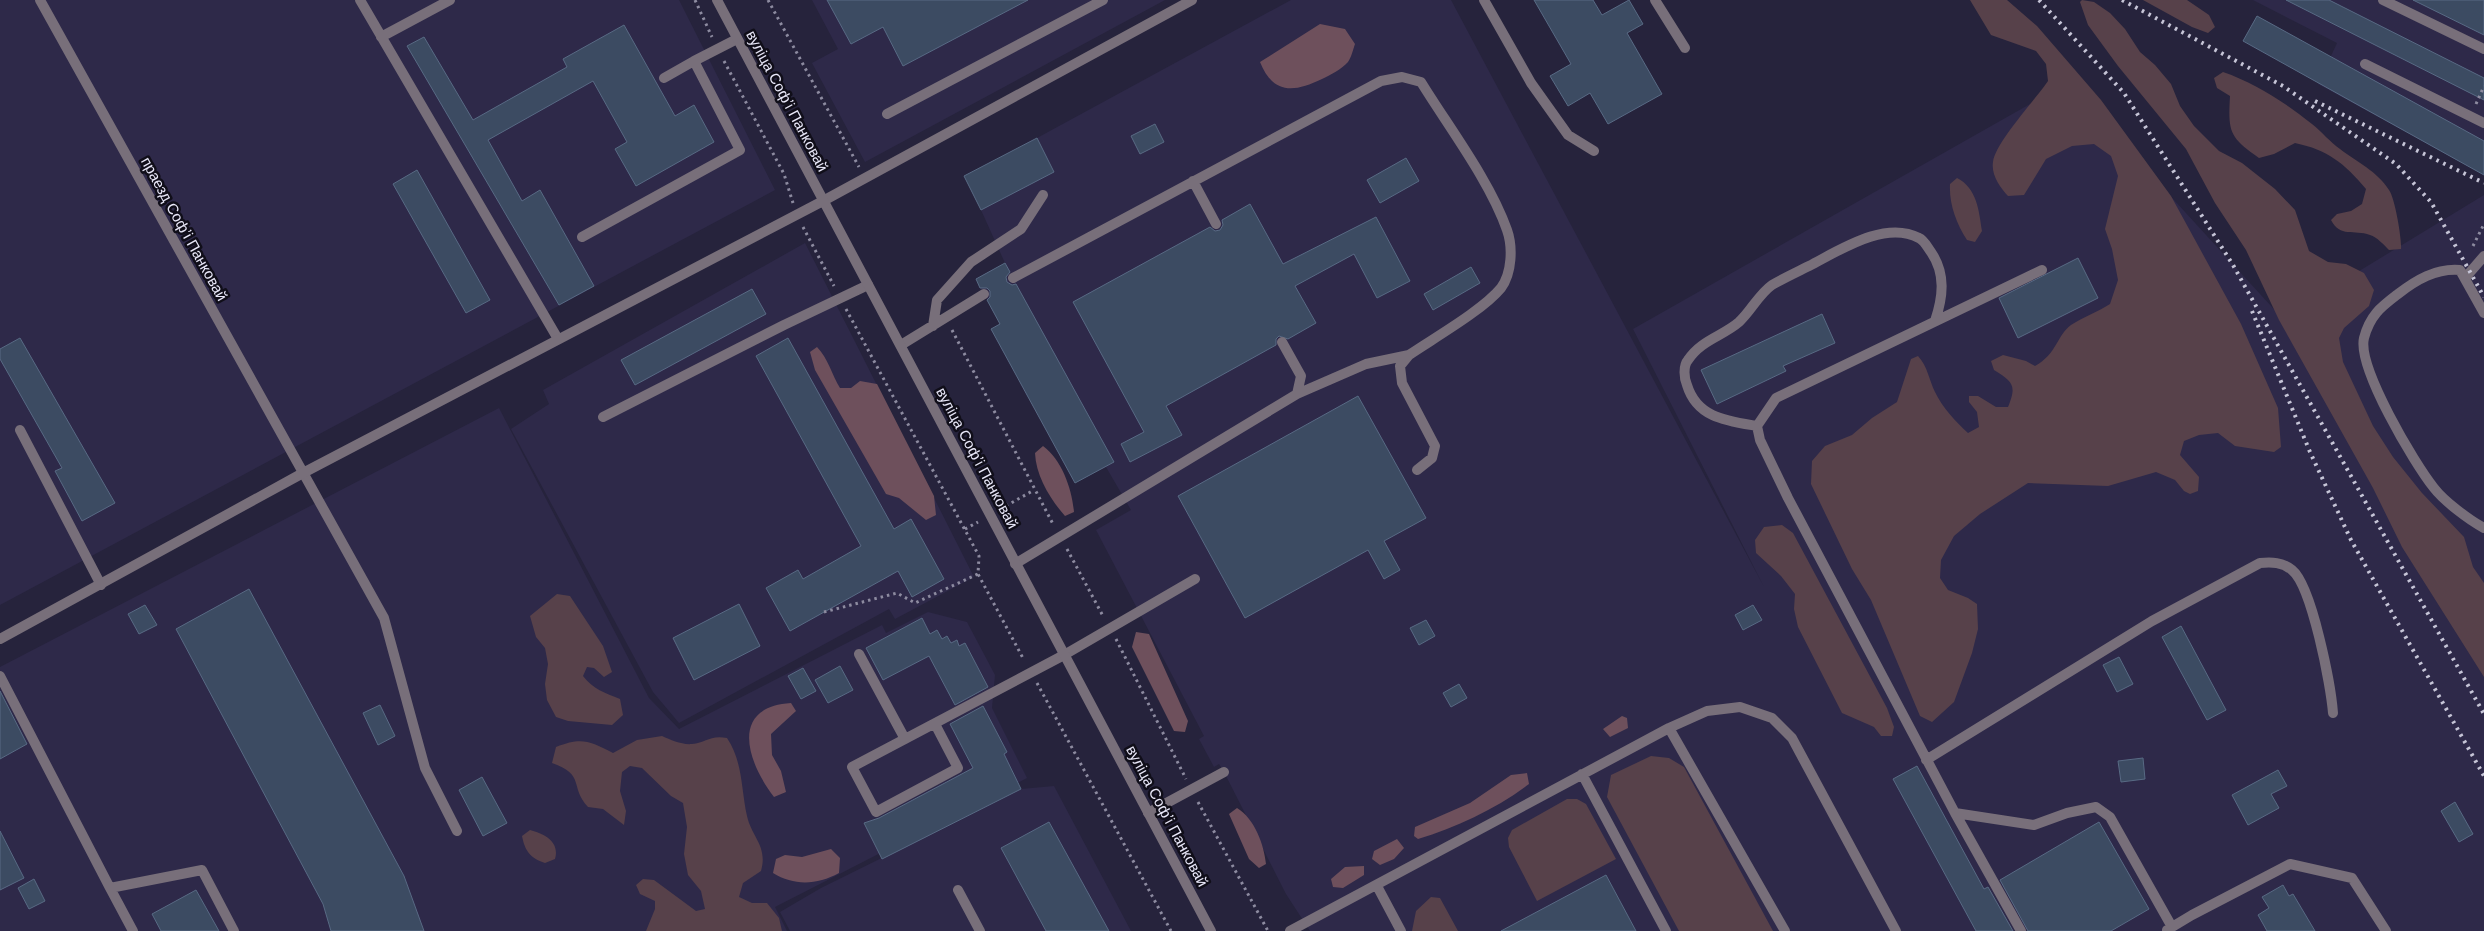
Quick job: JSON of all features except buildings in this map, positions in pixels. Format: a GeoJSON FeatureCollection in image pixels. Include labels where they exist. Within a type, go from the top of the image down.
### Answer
{"type":"FeatureCollection","features":[{"type":"Feature","properties":{"kind":"street","name":"праезд Софʼі Панковай"},"geometry":{"type":"LineString","coordinates":[[40,0],[384,618],[425,768],[457,831]]}},
{"type":"Feature","properties":{"kind":"street"},"geometry":{"type":"LineString","coordinates":[[360,0],[558,339]]}},
{"type":"Feature","properties":{"kind":"street"},"geometry":{"type":"LineString","coordinates":[[381,37],[450,0]]}},
{"type":"Feature","properties":{"kind":"street","name":"вуліца Софʼі Панковай"},"geometry":{"type":"LineString","coordinates":[[717,0],[1211,931]]}},
{"type":"Feature","properties":{"kind":"street"},"geometry":{"type":"LineString","coordinates":[[888,114],[1103,0]]}},
{"type":"Feature","properties":{"kind":"street"},"geometry":{"type":"LineString","coordinates":[[0,639],[302,473],[823,202],[1192,0]]}},
{"type":"Feature","properties":{"kind":"street"},"geometry":{"type":"LineString","coordinates":[[1484,0],[1530,82],[1568,135],[1594,151]]}},
{"type":"Feature","properties":{"kind":"street"},"geometry":{"type":"LineString","coordinates":[[1655,0],[1685,48]]}},
{"type":"Feature","properties":{"kind":"street"},"geometry":{"type":"LineString","coordinates":[[2383,0],[2484,49]]}},
{"type":"Feature","properties":{"kind":"street"},"geometry":{"type":"LineString","coordinates":[[664,78],[737,39]]}},
{"type":"Feature","properties":{"kind":"street"},"geometry":{"type":"LineString","coordinates":[[582,237],[740,150],[694,61]]}},
{"type":"Feature","properties":{"kind":"street"},"geometry":{"type":"LineString","coordinates":[[2365,64],[2484,123]]}},
{"type":"Feature","properties":{"kind":"street"},"geometry":{"type":"LineString","coordinates":[[1013,278],[1381,80],[1402,77],[1421,82],[1494,200],[1508,232],[1511,263],[1502,286],[1491,299],[1408,355],[1400,366],[1402,383],[1435,446],[1432,458],[1417,470]]}},
{"type":"Feature","properties":{"kind":"street"},"geometry":{"type":"LineString","coordinates":[[1193,181],[1216,224]]}},
{"type":"Feature","properties":{"kind":"street"},"geometry":{"type":"LineString","coordinates":[[933,326],[938,300],[971,262],[1021,230],[1043,195]]}},
{"type":"Feature","properties":{"kind":"street"},"geometry":{"type":"LineString","coordinates":[[1757,426],[1721,420],[1702,410],[1690,394],[1684,378],[1687,361],[1707,340],[1739,323],[1771,286],[1850,245],[1877,235],[1902,232],[1921,238],[1937,261],[1942,283],[1942,300],[1935,321]]}},
{"type":"Feature","properties":{"kind":"street"},"geometry":{"type":"LineString","coordinates":[[2465,278],[2484,256]]}},
{"type":"Feature","properties":{"kind":"street"},"geometry":{"type":"LineString","coordinates":[[2484,313],[2460,270],[2448,269],[2415,280],[2374,312],[2364,339],[2365,357],[2386,411],[2434,488],[2484,528]]}},
{"type":"Feature","properties":{"kind":"street"},"geometry":{"type":"LineString","coordinates":[[2021,931],[1926,760],[1788,498],[1760,440],[1757,426],[1776,398],[2042,270]]}},
{"type":"Feature","properties":{"kind":"street"},"geometry":{"type":"LineString","coordinates":[[603,417],[784,325],[868,286]]}},
{"type":"Feature","properties":{"kind":"street"},"geometry":{"type":"LineString","coordinates":[[901,345],[984,294]]}},
{"type":"Feature","properties":{"kind":"street"},"geometry":{"type":"LineString","coordinates":[[1282,342],[1301,376],[1297,394]]}},
{"type":"Feature","properties":{"kind":"street"},"geometry":{"type":"LineString","coordinates":[[1015,564],[1297,394],[1366,364],[1408,355]]}},
{"type":"Feature","properties":{"kind":"street"},"geometry":{"type":"LineString","coordinates":[[20,430],[101,585]]}},
{"type":"Feature","properties":{"kind":"street"},"geometry":{"type":"LineString","coordinates":[[1926,760],[2152,621],[2260,563],[2276,562],[2294,571],[2306,594],[2320,639],[2331,687],[2333,713]]}},
{"type":"Feature","properties":{"kind":"street"},"geometry":{"type":"LineString","coordinates":[[934,724],[958,768],[876,812],[852,767],[1064,655],[1195,579]]}},
{"type":"Feature","properties":{"kind":"street"},"geometry":{"type":"LineString","coordinates":[[859,654],[905,739]]}},
{"type":"Feature","properties":{"kind":"street"},"geometry":{"type":"LineString","coordinates":[[0,676],[133,931]]}},
{"type":"Feature","properties":{"kind":"street"},"geometry":{"type":"LineString","coordinates":[[1290,931],[1669,728],[1706,711],[1740,707],[1772,718],[1792,738],[1896,931]]}},
{"type":"Feature","properties":{"kind":"street"},"geometry":{"type":"LineString","coordinates":[[1669,728],[1785,931]]}},
{"type":"Feature","properties":{"kind":"street"},"geometry":{"type":"LineString","coordinates":[[1148,813],[1224,772]]}},
{"type":"Feature","properties":{"kind":"street"},"geometry":{"type":"LineString","coordinates":[[1582,774],[1666,931]]}},
{"type":"Feature","properties":{"kind":"street"},"geometry":{"type":"LineString","coordinates":[[1955,813],[2034,825],[2067,813],[2096,807],[2110,817],[2169,929],[2290,864],[2352,878],[2386,931]]}},
{"type":"Feature","properties":{"kind":"street"},"geometry":{"type":"LineString","coordinates":[[110,888],[202,870],[234,931]]}},
{"type":"Feature","properties":{"kind":"street"},"geometry":{"type":"LineString","coordinates":[[1376,886],[1401,931]]}},
{"type":"Feature","properties":{"kind":"street"},"geometry":{"type":"LineString","coordinates":[[958,890],[980,931]]}},
{"type":"Feature","properties":{"kind":"path"},"geometry":{"type":"LineString","coordinates":[[695,0],[718,49],[784,174],[797,215],[979,556],[978,574],[1171,931]]}},
{"type":"Feature","properties":{"kind":"path"},"geometry":{"type":"LineString","coordinates":[[768,0],[865,178]]}},
{"type":"Feature","properties":{"kind":"path"},"geometry":{"type":"LineString","coordinates":[[2470,116],[2484,86]]}},
{"type":"Feature","properties":{"kind":"path"},"geometry":{"type":"LineString","coordinates":[[1006,506],[1034,490]]}},
{"type":"Feature","properties":{"kind":"path"},"geometry":{"type":"LineString","coordinates":[[965,529],[978,522]]}},
{"type":"Feature","properties":{"kind":"path"},"geometry":{"type":"LineString","coordinates":[[824,612],[898,593],[915,602],[978,574]]}},
{"type":"Feature","properties":{"kind":"shaded area"},"geometry":{"type":"Polygon","coordinates":[[[0,0],[679,0],[775,190],[0,605],[0,0]]]}},
{"type":"Feature","properties":{"kind":"shaded area"},"geometry":{"type":"Polygon","coordinates":[[[812,0],[1165,0],[865,162],[812,63],[838,49],[812,0]]]}},
{"type":"Feature","properties":{"kind":"shaded area"},"geometry":{"type":"Polygon","coordinates":[[[1291,0],[1451,0],[1764,587],[1633,329],[2067,83],[2282,318],[2484,195],[2484,931],[1310,931],[1286,894],[1224,772],[1219,764],[1214,767],[1199,739],[1204,736],[1096,530],[1131,510],[1106,467],[1075,483],[991,329],[1000,324],[976,279],[1005,263],[981,210],[1037,138],[1291,0]]]}},
{"type":"Feature","properties":{"kind":"shaded area"},"geometry":{"type":"Polygon","coordinates":[[[1970,0],[2007,0],[2037,26],[2101,100],[2171,196],[2241,324],[2278,408],[2281,447],[2274,452],[2235,446],[2218,433],[2199,435],[2184,441],[2180,455],[2199,477],[2198,491],[2190,494],[2184,491],[2175,480],[2156,472],[2108,486],[2028,483],[1980,514],[1954,536],[1941,560],[1940,578],[1948,590],[1977,604],[1978,629],[1972,653],[1954,702],[1932,722],[1920,716],[1871,600],[1852,569],[1811,484],[1812,461],[1825,446],[1852,435],[1872,418],[1897,402],[1911,359],[1918,356],[1926,369],[1938,398],[1950,414],[1968,433],[1979,427],[1977,412],[1969,402],[1969,396],[1978,396],[1996,407],[2008,407],[2013,389],[2009,381],[1994,370],[1991,361],[2003,355],[2026,361],[2035,366],[2048,356],[2066,329],[2080,319],[2110,304],[2118,280],[2112,249],[2105,229],[2118,176],[2111,156],[2094,144],[2072,146],[2046,159],[2024,195],[2008,196],[1997,180],[1993,172],[1995,154],[2008,133],[2048,81],[2046,64],[2036,51],[1991,35],[1970,0]]]}},
{"type":"Feature","properties":{"kind":"shaded area"},"geometry":{"type":"Polygon","coordinates":[[[2082,0],[2094,2],[2110,13],[2125,29],[2140,52],[2155,65],[2171,84],[2180,106],[2194,126],[2219,151],[2242,163],[2275,189],[2295,210],[2309,251],[2328,262],[2346,264],[2364,273],[2374,290],[2369,306],[2344,328],[2339,338],[2343,362],[2373,426],[2393,457],[2422,493],[2464,537],[2473,567],[2484,583],[2484,677],[2402,547],[2373,488],[2279,320],[2246,250],[2215,203],[2186,149],[2118,66],[2088,25],[2080,2],[2082,0]]]}},
{"type":"Feature","properties":{"kind":"shaded area"},"geometry":{"type":"Polygon","coordinates":[[[2143,0],[2187,0],[2209,15],[2215,27],[2208,33],[2192,27],[2143,0]]]}},
{"type":"Feature","properties":{"kind":"shaded area"},"geometry":{"type":"Polygon","coordinates":[[[2253,0],[2484,0],[2484,175],[2318,84],[2337,43],[2253,0]]]}},
{"type":"Feature","properties":{"kind":"shaded area"},"geometry":{"type":"Polygon","coordinates":[[[1320,24],[1345,29],[1355,44],[1348,62],[1329,76],[1302,87],[1285,88],[1271,80],[1260,62],[1320,24]]]}},
{"type":"Feature","properties":{"kind":"shaded area"},"geometry":{"type":"Polygon","coordinates":[[[2223,72],[2247,82],[2281,101],[2312,124],[2336,146],[2379,177],[2389,190],[2394,201],[2401,249],[2389,250],[2373,236],[2343,231],[2335,226],[2331,220],[2337,214],[2351,211],[2362,204],[2366,189],[2335,159],[2317,149],[2295,143],[2274,154],[2259,158],[2242,145],[2232,133],[2230,126],[2230,96],[2217,88],[2214,78],[2223,72]]]}},
{"type":"Feature","properties":{"kind":"shaded area"},"geometry":{"type":"Polygon","coordinates":[[[1957,178],[1969,188],[1978,208],[1982,231],[1975,242],[1967,240],[1954,213],[1950,184],[1957,178]]]}},
{"type":"Feature","properties":{"kind":"shaded area"},"geometry":{"type":"Polygon","coordinates":[[[805,243],[974,577],[895,619],[889,609],[679,723],[653,692],[511,429],[549,404],[543,390],[805,243]]]}},
{"type":"Feature","properties":{"kind":"shaded area"},"geometry":{"type":"Polygon","coordinates":[[[817,347],[824,356],[840,388],[851,388],[860,381],[877,384],[934,496],[936,515],[926,520],[899,498],[886,494],[815,370],[810,352],[817,347]]]}},
{"type":"Feature","properties":{"kind":"shaded area"},"geometry":{"type":"Polygon","coordinates":[[[499,408],[649,698],[679,729],[882,625],[886,633],[928,612],[967,622],[995,675],[992,708],[1027,778],[775,907],[787,931],[0,931],[0,667],[499,408]]]}},
{"type":"Feature","properties":{"kind":"shaded area"},"geometry":{"type":"Polygon","coordinates":[[[1043,446],[1061,467],[1071,494],[1074,512],[1065,516],[1049,495],[1038,470],[1035,453],[1043,446]]]}},
{"type":"Feature","properties":{"kind":"shaded area"},"geometry":{"type":"Polygon","coordinates":[[[1782,525],[1793,533],[1887,708],[1894,727],[1892,736],[1881,736],[1874,727],[1842,713],[1798,627],[1794,609],[1795,594],[1781,576],[1756,553],[1755,540],[1764,527],[1782,525]]]}},
{"type":"Feature","properties":{"kind":"shaded area"},"geometry":{"type":"Polygon","coordinates":[[[557,594],[570,596],[603,646],[612,672],[604,677],[594,668],[587,667],[583,676],[604,693],[620,699],[623,715],[612,725],[568,721],[556,717],[547,700],[545,684],[548,664],[545,648],[536,637],[530,616],[557,594]]]}},
{"type":"Feature","properties":{"kind":"shaded area"},"geometry":{"type":"Polygon","coordinates":[[[1136,632],[1149,634],[1188,721],[1185,732],[1174,731],[1132,647],[1136,632]]]}},
{"type":"Feature","properties":{"kind":"shaded area"},"geometry":{"type":"Polygon","coordinates":[[[791,703],[796,711],[771,734],[772,755],[781,771],[786,792],[774,797],[764,783],[751,753],[749,738],[751,725],[758,714],[771,707],[791,703]]]}},
{"type":"Feature","properties":{"kind":"shaded area"},"geometry":{"type":"Polygon","coordinates":[[[1622,716],[1627,718],[1628,728],[1610,737],[1603,729],[1622,716]]]}},
{"type":"Feature","properties":{"kind":"shaded area"},"geometry":{"type":"Polygon","coordinates":[[[662,736],[688,744],[712,738],[727,738],[739,766],[749,824],[761,848],[763,862],[761,871],[743,883],[739,897],[752,903],[767,903],[779,918],[782,931],[646,931],[655,909],[655,901],[640,894],[636,885],[643,879],[654,880],[696,911],[705,909],[701,891],[688,875],[684,854],[687,827],[683,803],[671,796],[642,768],[630,766],[622,772],[620,791],[626,811],[624,825],[603,809],[588,807],[582,800],[576,782],[569,772],[563,767],[552,763],[556,747],[573,742],[591,743],[613,753],[637,740],[662,736]]]}},
{"type":"Feature","properties":{"kind":"shaded area"},"geometry":{"type":"Polygon","coordinates":[[[1651,756],[1669,758],[1684,767],[1773,931],[1679,931],[1607,797],[1611,775],[1651,756]]]}},
{"type":"Feature","properties":{"kind":"shaded area"},"geometry":{"type":"Polygon","coordinates":[[[1527,773],[1529,784],[1490,809],[1462,823],[1433,834],[1418,839],[1414,836],[1415,827],[1470,803],[1511,775],[1527,773]]]}},
{"type":"Feature","properties":{"kind":"shaded area"},"geometry":{"type":"Polygon","coordinates":[[[1054,786],[1131,931],[790,931],[780,912],[821,888],[1021,789],[1054,786]]]}},
{"type":"Feature","properties":{"kind":"shaded area"},"geometry":{"type":"Polygon","coordinates":[[[1567,799],[1577,799],[1586,804],[1616,859],[1537,901],[1509,847],[1508,838],[1512,830],[1567,799]]]}},
{"type":"Feature","properties":{"kind":"shaded area"},"geometry":{"type":"Polygon","coordinates":[[[1237,808],[1249,819],[1261,841],[1266,864],[1259,868],[1249,859],[1229,814],[1237,808]]]}},
{"type":"Feature","properties":{"kind":"shaded area"},"geometry":{"type":"Polygon","coordinates":[[[530,830],[546,836],[553,843],[556,853],[555,859],[545,863],[529,853],[522,836],[530,830]]]}},
{"type":"Feature","properties":{"kind":"shaded area"},"geometry":{"type":"Polygon","coordinates":[[[1397,839],[1404,848],[1394,859],[1380,865],[1372,859],[1374,851],[1397,839]]]}},
{"type":"Feature","properties":{"kind":"shaded area"},"geometry":{"type":"Polygon","coordinates":[[[831,849],[840,858],[839,873],[831,877],[814,882],[797,882],[773,873],[776,859],[785,855],[802,857],[831,849]]]}},
{"type":"Feature","properties":{"kind":"shaded area"},"geometry":{"type":"Polygon","coordinates":[[[1364,866],[1364,875],[1343,888],[1333,887],[1331,879],[1345,867],[1364,866]]]}},
{"type":"Feature","properties":{"kind":"shaded area"},"geometry":{"type":"Polygon","coordinates":[[[1431,897],[1440,898],[1458,931],[1412,931],[1416,911],[1431,897]]]}},
{"type":"Feature","properties":{"kind":"railway"},"geometry":{"type":"LineString","coordinates":[[2039,0],[2124,93],[2233,265],[2484,714]]}},
{"type":"Feature","properties":{"kind":"railway"},"geometry":{"type":"LineString","coordinates":[[2122,0],[2283,86],[2396,164],[2431,202],[2484,297]]}},
{"type":"Feature","properties":{"kind":"railway"},"geometry":{"type":"LineString","coordinates":[[2315,101],[2484,183]]}},
{"type":"Feature","properties":{"kind":"railway"},"geometry":{"type":"LineString","coordinates":[[2252,311],[2310,452],[2351,540],[2484,776]]}}]}
